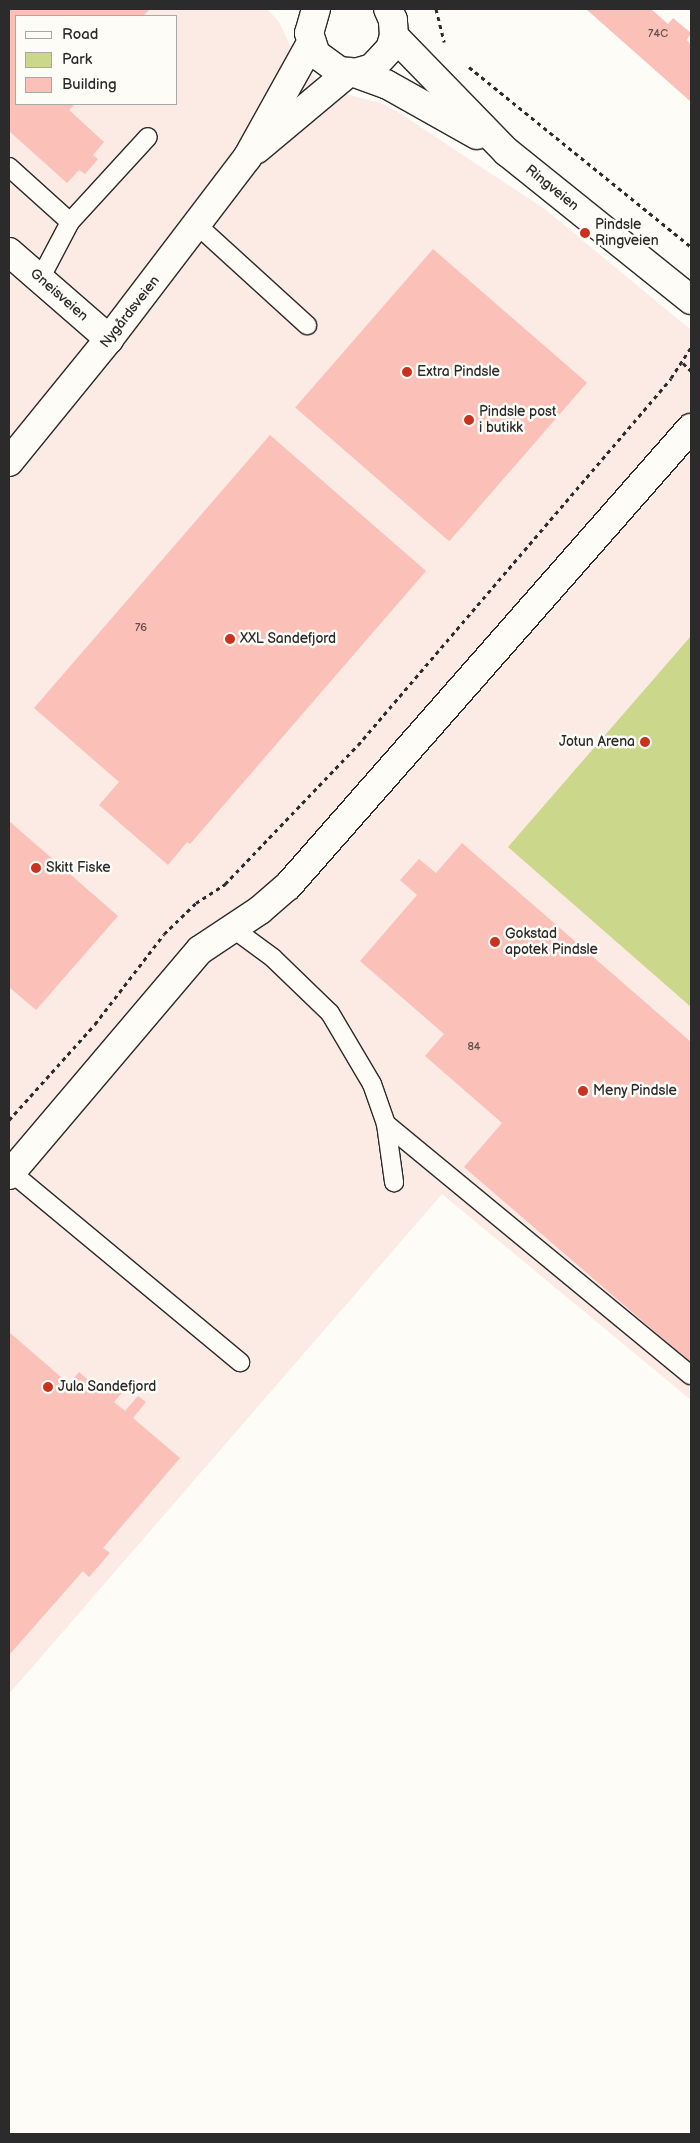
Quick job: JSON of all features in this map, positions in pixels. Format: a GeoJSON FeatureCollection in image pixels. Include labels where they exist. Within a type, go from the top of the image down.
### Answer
{"type":"FeatureCollection","features":[{"type":"Feature","properties":{"kind":"street"},"geometry":{"type":"LineString","coordinates":[[293,9],[312,28]]}},
{"type":"Feature","properties":{"kind":"street","name":"Ringveien"},"geometry":{"type":"LineString","coordinates":[[393,18],[507,152]]}},
{"type":"Feature","properties":{"kind":"street","name":"Nygårdsveien"},"geometry":{"type":"LineString","coordinates":[[246,158],[352,72],[372,68],[384,58],[393,18]]}},
{"type":"Feature","properties":{"kind":"street","name":"Ringveien"},"geometry":{"type":"LineString","coordinates":[[312,28],[326,64],[386,84],[507,152],[691,300]]}},
{"type":"Feature","properties":{"kind":"street","name":"Nygårdsveien"},"geometry":{"type":"LineString","coordinates":[[9,462],[109,339],[246,158],[312,28]]}},
{"type":"Feature","properties":{"kind":"street","name":"Gneisveien"},"geometry":{"type":"LineString","coordinates":[[9,252],[109,339]]}},
{"type":"Feature","properties":{"kind":"street"},"geometry":{"type":"LineString","coordinates":[[10,1174],[200,950],[231,927],[260,910],[288,886],[691,428]]}},
{"type":"Feature","properties":{"kind":"lane"},"geometry":{"type":"LineString","coordinates":[[40,279],[70,222],[148,137]]}},
{"type":"Feature","properties":{"kind":"lane"},"geometry":{"type":"LineString","coordinates":[[9,167],[70,222]]}},
{"type":"Feature","properties":{"kind":"lane"},"geometry":{"type":"LineString","coordinates":[[197,225],[307,325]]}},
{"type":"Feature","properties":{"kind":"lane"},"geometry":{"type":"LineString","coordinates":[[231,927],[273,958],[330,1013],[372,1084],[386,1124],[394,1182]]}},
{"type":"Feature","properties":{"kind":"lane"},"geometry":{"type":"LineString","coordinates":[[386,1124],[691,1375]]}},
{"type":"Feature","properties":{"kind":"lane"},"geometry":{"type":"LineString","coordinates":[[10,1174],[240,1362]]}},
{"type":"Feature","properties":{"kind":"path"},"geometry":{"type":"LineString","coordinates":[[436,9],[445,44]]}},
{"type":"Feature","properties":{"kind":"path"},"geometry":{"type":"LineString","coordinates":[[463,62],[691,247]]}},
{"type":"Feature","properties":{"kind":"path"},"geometry":{"type":"LineString","coordinates":[[9,1120],[95,1024],[164,934],[196,903],[225,884],[358,745],[683,362],[691,347]]}},
{"type":"Feature","properties":{"kind":"path"},"geometry":{"type":"LineString","coordinates":[[683,362],[691,371]]}},
{"type":"Feature","properties":{"kind":"shaded area"},"geometry":{"type":"Polygon","coordinates":[[[9,9],[267,9],[279,22],[299,64],[328,89],[383,104],[398,112],[546,210],[691,330],[691,1400],[442,1194],[9,1694],[9,9]]]}},
{"type":"Feature","properties":{"kind":"green space","name":"Jotun Arena"},"geometry":{"type":"Polygon","coordinates":[[[691,636],[691,1007],[508,847],[691,636]]]}},
{"type":"Feature","properties":{"kind":"building"},"geometry":{"type":"Polygon","coordinates":[[[9,9],[150,9],[144,15],[15,15],[15,105],[74,105],[69,110],[104,142],[93,155],[98,159],[85,174],[79,170],[67,183],[9,131],[9,9]]]}},
{"type":"Feature","properties":{"kind":"building"},"geometry":{"type":"Polygon","coordinates":[[[586,9],[651,9],[668,24],[673,18],[691,33],[687,40],[691,45],[691,102],[586,9]]]}},
{"type":"Feature","properties":{"kind":"building"},"geometry":{"type":"Polygon","coordinates":[[[433,249],[587,383],[449,541],[295,407],[433,249]]]}},
{"type":"Feature","properties":{"kind":"building","name":"XXL Sandefjord"},"geometry":{"type":"Polygon","coordinates":[[[270,435],[426,571],[190,844],[187,842],[168,865],[99,805],[119,782],[34,708],[270,435]]]}},
{"type":"Feature","properties":{"kind":"building","name":"Skitt Fiske"},"geometry":{"type":"Polygon","coordinates":[[[9,821],[118,916],[36,1010],[9,987],[9,821]]]}},
{"type":"Feature","properties":{"kind":"building"},"geometry":{"type":"Polygon","coordinates":[[[462,843],[691,1042],[691,1363],[464,1167],[502,1123],[425,1056],[444,1034],[360,961],[417,895],[400,880],[419,859],[436,873],[462,843]]]}},
{"type":"Feature","properties":{"kind":"building"},"geometry":{"type":"Polygon","coordinates":[[[9,1332],[69,1384],[79,1372],[103,1393],[116,1378],[126,1388],[114,1402],[125,1411],[138,1396],[146,1402],[133,1418],[180,1458],[103,1548],[110,1553],[89,1577],[83,1571],[9,1655],[9,1332]]]}},
{"type":"Feature","properties":{"kind":"place","name":"Pindsle Ringveien"},"geometry":{"type":"Point","coordinates":[585,233]}},
{"type":"Feature","properties":{"kind":"place","name":"Extra Pindsle"},"geometry":{"type":"Point","coordinates":[407,372]}},
{"type":"Feature","properties":{"kind":"place","name":"Pindsle post i butikk"},"geometry":{"type":"Point","coordinates":[469,420]}},
{"type":"Feature","properties":{"kind":"place","name":"XXL Sandefjord"},"geometry":{"type":"Point","coordinates":[230,639]}},
{"type":"Feature","properties":{"kind":"place","name":"Jotun Arena"},"geometry":{"type":"Point","coordinates":[645,742]}},
{"type":"Feature","properties":{"kind":"place","name":"Skitt Fiske"},"geometry":{"type":"Point","coordinates":[36,868]}},
{"type":"Feature","properties":{"kind":"place","name":"Gokstad apotek Pindsle"},"geometry":{"type":"Point","coordinates":[495,942]}},
{"type":"Feature","properties":{"kind":"place","name":"Meny Pindsle"},"geometry":{"type":"Point","coordinates":[583,1091]}},
{"type":"Feature","properties":{"kind":"place","name":"Jula Sandefjord"},"geometry":{"type":"Point","coordinates":[48,1387]}}]}
